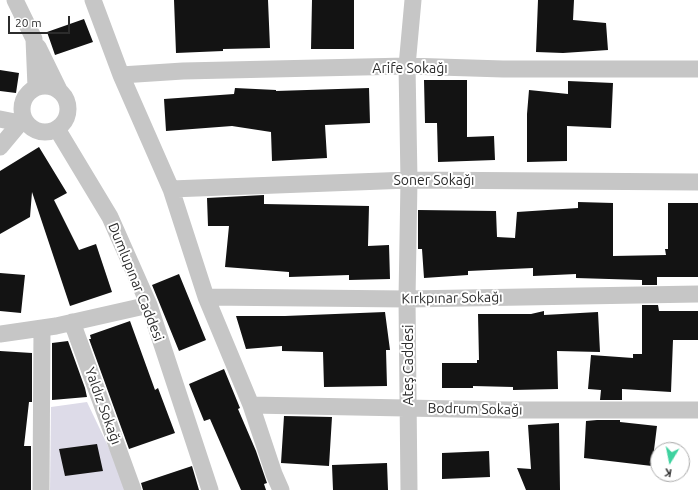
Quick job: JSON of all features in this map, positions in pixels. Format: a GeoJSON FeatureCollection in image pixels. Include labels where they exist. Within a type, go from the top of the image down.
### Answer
{"type":"FeatureCollection","features":[{"type":"Feature","properties":{"kind":"street"},"geometry":{"type":"LineString","coordinates":[[15,0],[59,90]]}},
{"type":"Feature","properties":{"kind":"street"},"geometry":{"type":"LineString","coordinates":[[93,0],[121,75],[171,189],[206,297],[251,405],[274,474],[281,490]]}},
{"type":"Feature","properties":{"kind":"street","name":"Ateş Caddesi"},"geometry":{"type":"LineString","coordinates":[[409,490],[407,66],[413,0]]}},
{"type":"Feature","properties":{"kind":"street"},"geometry":{"type":"LineString","coordinates":[[34,39],[36,87]]}},
{"type":"Feature","properties":{"kind":"street","name":"Arife Sokağı"},"geometry":{"type":"LineString","coordinates":[[121,75],[183,70],[407,66],[503,69],[698,69]]}},
{"type":"Feature","properties":{"kind":"street"},"geometry":{"type":"LineString","coordinates":[[0,118],[22,122],[39,132],[51,132],[63,124],[67,118],[69,110],[68,102],[64,95],[52,86],[44,85],[30,90],[22,101],[22,122],[0,147]]}},
{"type":"Feature","properties":{"kind":"street","name":"Dumlupınar Caddesi"},"geometry":{"type":"LineString","coordinates":[[57,129],[110,217],[149,305],[210,490]]}},
{"type":"Feature","properties":{"kind":"street","name":"Soner Sokağı"},"geometry":{"type":"LineString","coordinates":[[171,189],[408,180],[698,182]]}},
{"type":"Feature","properties":{"kind":"street","name":"Kırkpınar Sokağı"},"geometry":{"type":"LineString","coordinates":[[206,297],[407,299],[698,294]]}},
{"type":"Feature","properties":{"kind":"street"},"geometry":{"type":"LineString","coordinates":[[0,334],[42,328],[149,305]]}},
{"type":"Feature","properties":{"kind":"street","name":"Yaldız Sokağı"},"geometry":{"type":"LineString","coordinates":[[72,322],[133,490]]}},
{"type":"Feature","properties":{"kind":"street"},"geometry":{"type":"LineString","coordinates":[[41,490],[42,328]]}},
{"type":"Feature","properties":{"kind":"street","name":"Bodrum Sokağı"},"geometry":{"type":"LineString","coordinates":[[251,405],[508,410],[698,410]]}},
{"type":"Feature","properties":{"kind":"shaded area"},"geometry":{"type":"Polygon","coordinates":[[[87,402],[117,465],[127,490],[50,490],[51,407],[87,402]]]}},
{"type":"Feature","properties":{"kind":"building"},"geometry":{"type":"Polygon","coordinates":[[[174,0],[268,0],[270,48],[223,49],[223,51],[176,53],[174,0]]]}},
{"type":"Feature","properties":{"kind":"building"},"geometry":{"type":"Polygon","coordinates":[[[312,0],[354,0],[354,49],[311,49],[312,0]]]}},
{"type":"Feature","properties":{"kind":"building"},"geometry":{"type":"Polygon","coordinates":[[[538,0],[574,0],[573,20],[606,23],[608,50],[563,53],[536,52],[538,0]]]}},
{"type":"Feature","properties":{"kind":"building"},"geometry":{"type":"Polygon","coordinates":[[[84,19],[93,42],[55,55],[47,32],[84,19]]]}},
{"type":"Feature","properties":{"kind":"building"},"geometry":{"type":"Polygon","coordinates":[[[0,70],[19,73],[16,93],[0,91],[0,70]]]}},
{"type":"Feature","properties":{"kind":"building"},"geometry":{"type":"Polygon","coordinates":[[[424,80],[467,80],[467,137],[494,136],[495,160],[438,162],[437,123],[425,123],[424,80]]]}},
{"type":"Feature","properties":{"kind":"building"},"geometry":{"type":"Polygon","coordinates":[[[568,81],[613,83],[611,128],[567,126],[567,161],[527,162],[527,114],[529,90],[568,94],[568,81]]]}},
{"type":"Feature","properties":{"kind":"building"},"geometry":{"type":"Polygon","coordinates":[[[235,88],[276,91],[369,88],[370,123],[325,125],[327,158],[272,161],[271,132],[232,126],[166,131],[164,99],[234,94],[235,88]]]}},
{"type":"Feature","properties":{"kind":"building"},"geometry":{"type":"Polygon","coordinates":[[[39,147],[67,193],[54,200],[79,250],[96,244],[112,292],[70,306],[32,192],[30,217],[0,234],[0,171],[39,147]]]}},
{"type":"Feature","properties":{"kind":"building"},"geometry":{"type":"Polygon","coordinates":[[[264,195],[264,204],[369,206],[368,246],[389,245],[390,279],[349,280],[349,275],[289,277],[289,272],[225,267],[229,226],[208,226],[207,198],[264,195]]]}},
{"type":"Feature","properties":{"kind":"building"},"geometry":{"type":"Polygon","coordinates":[[[578,202],[613,203],[613,256],[666,255],[665,249],[668,249],[668,203],[698,203],[698,277],[657,277],[657,285],[642,285],[642,280],[576,278],[576,274],[533,276],[533,268],[468,271],[468,275],[424,278],[422,249],[418,249],[418,210],[496,211],[497,237],[515,238],[517,212],[578,208],[578,202]]]}},
{"type":"Feature","properties":{"kind":"building"},"geometry":{"type":"Polygon","coordinates":[[[0,273],[25,275],[21,313],[0,311],[0,273]]]}},
{"type":"Feature","properties":{"kind":"building"},"geometry":{"type":"Polygon","coordinates":[[[179,274],[206,340],[179,351],[152,285],[179,274]]]}},
{"type":"Feature","properties":{"kind":"building"},"geometry":{"type":"Polygon","coordinates":[[[642,305],[658,305],[659,311],[698,311],[698,340],[673,340],[671,392],[622,389],[622,400],[600,400],[601,390],[588,389],[591,355],[633,358],[633,354],[642,354],[642,305]]]}},
{"type":"Feature","properties":{"kind":"building"},"geometry":{"type":"Polygon","coordinates":[[[544,311],[544,315],[598,312],[600,352],[557,351],[558,389],[513,390],[513,387],[473,386],[473,388],[442,388],[442,363],[477,363],[477,360],[479,360],[478,314],[531,314],[544,311]]]}},
{"type":"Feature","properties":{"kind":"building"},"geometry":{"type":"Polygon","coordinates":[[[385,312],[390,350],[386,350],[387,386],[324,387],[323,352],[282,351],[282,346],[246,349],[236,316],[285,316],[385,312]]]}},
{"type":"Feature","properties":{"kind":"building"},"geometry":{"type":"Polygon","coordinates":[[[130,321],[155,390],[158,388],[175,433],[129,449],[89,339],[91,339],[90,335],[130,321]]]}},
{"type":"Feature","properties":{"kind":"building"},"geometry":{"type":"Polygon","coordinates":[[[68,341],[87,397],[52,400],[52,343],[68,341]]]}},
{"type":"Feature","properties":{"kind":"building"},"geometry":{"type":"Polygon","coordinates":[[[0,351],[32,353],[32,402],[29,402],[24,446],[31,446],[31,490],[0,490],[0,351]]]}},
{"type":"Feature","properties":{"kind":"building"},"geometry":{"type":"Polygon","coordinates":[[[224,369],[240,408],[238,409],[256,451],[267,483],[264,484],[266,490],[241,490],[210,419],[204,421],[189,384],[224,369]]]}},
{"type":"Feature","properties":{"kind":"building"},"geometry":{"type":"Polygon","coordinates":[[[284,416],[332,417],[329,466],[281,463],[284,416]]]}},
{"type":"Feature","properties":{"kind":"building"},"geometry":{"type":"Polygon","coordinates":[[[620,420],[620,422],[657,426],[655,442],[650,442],[650,466],[584,458],[586,421],[620,420]]]}},
{"type":"Feature","properties":{"kind":"building"},"geometry":{"type":"Polygon","coordinates":[[[559,423],[560,490],[526,490],[517,468],[531,469],[528,425],[559,423]]]}},
{"type":"Feature","properties":{"kind":"building"},"geometry":{"type":"Polygon","coordinates":[[[97,444],[103,471],[65,476],[59,449],[97,444]]]}},
{"type":"Feature","properties":{"kind":"building"},"geometry":{"type":"Polygon","coordinates":[[[489,451],[490,477],[442,479],[442,453],[489,451]]]}},
{"type":"Feature","properties":{"kind":"building"},"geometry":{"type":"Polygon","coordinates":[[[387,463],[388,490],[333,490],[332,465],[387,463]]]}},
{"type":"Feature","properties":{"kind":"building"},"geometry":{"type":"Polygon","coordinates":[[[192,466],[199,490],[143,490],[141,483],[192,466]]]}}]}
